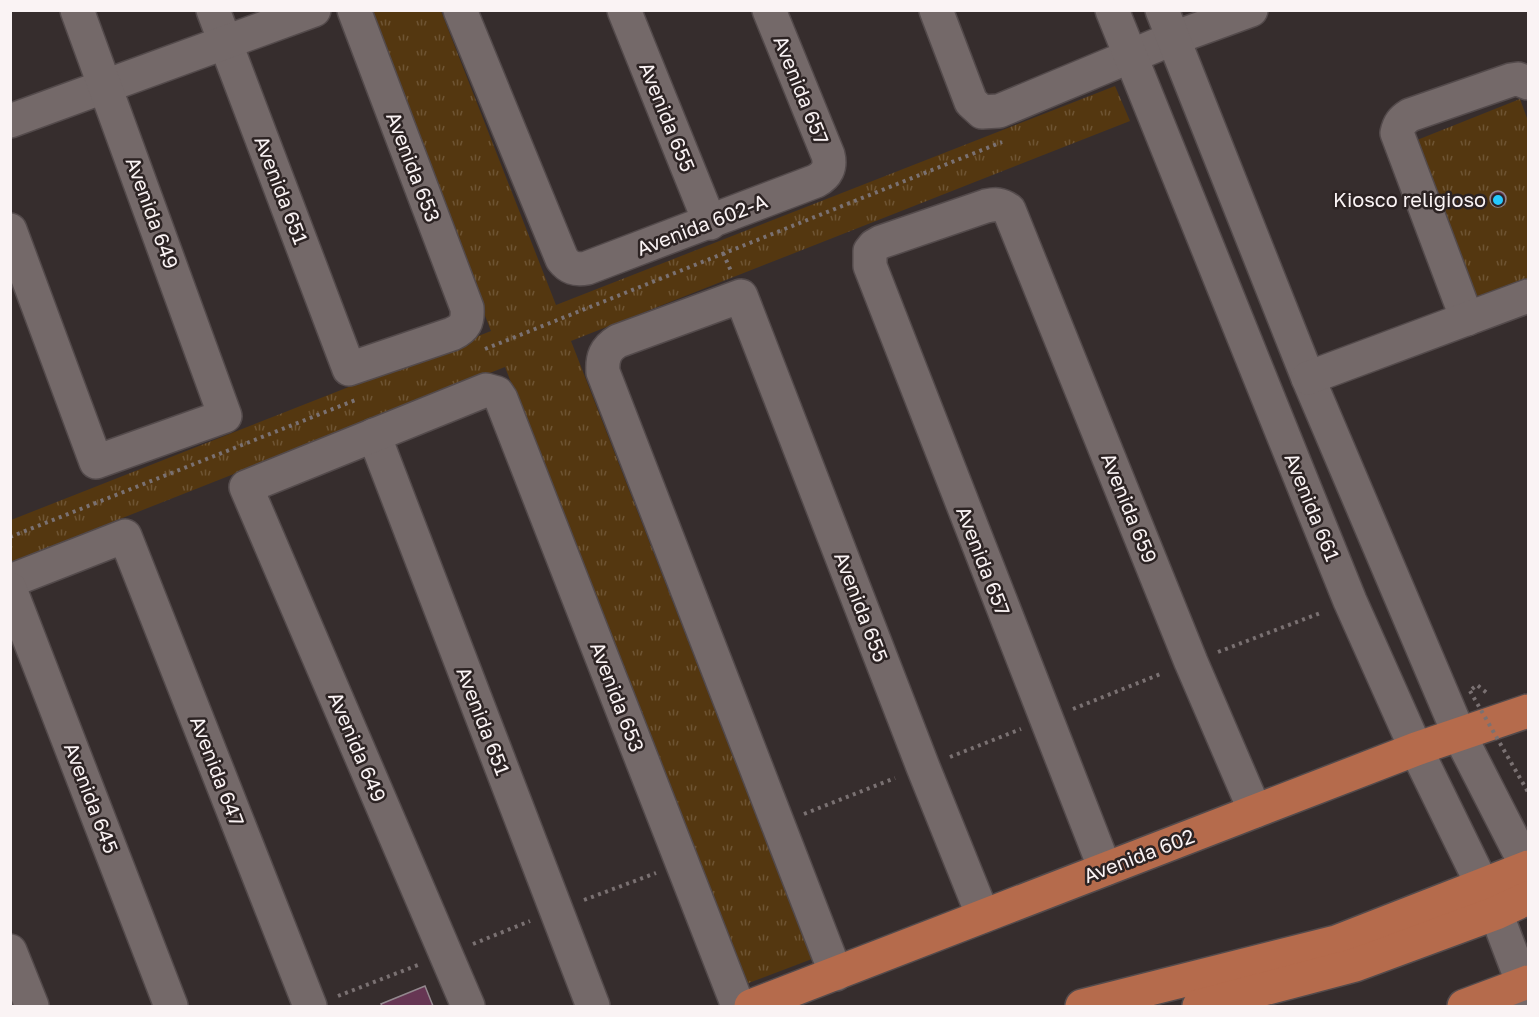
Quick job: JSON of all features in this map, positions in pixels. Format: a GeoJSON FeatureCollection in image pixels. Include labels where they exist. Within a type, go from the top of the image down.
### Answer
{"type":"FeatureCollection","features":[{"type":"Feature","properties":{"kind":"main road","name":"Avenida 602"},"geometry":{"type":"LineString","coordinates":[[751,1006],[1416,749],[1528,711]]}},
{"type":"Feature","properties":{"kind":"main road"},"geometry":{"type":"LineString","coordinates":[[1199,1006],[1355,965],[1489,899],[1528,868]]}},
{"type":"Feature","properties":{"kind":"main road"},"geometry":{"type":"LineString","coordinates":[[1082,1006],[1336,942],[1489,899],[1528,898]]}},
{"type":"Feature","properties":{"kind":"main road"},"geometry":{"type":"LineString","coordinates":[[1464,1006],[1527,988]]}},
{"type":"Feature","properties":{"kind":"street","name":"Avenida 649"},"geometry":{"type":"LineString","coordinates":[[10,230],[96,462],[225,416],[77,10]]}},
{"type":"Feature","properties":{"kind":"street","name":"Avenida 651"},"geometry":{"type":"LineString","coordinates":[[213,10],[356,383]]}},
{"type":"Feature","properties":{"kind":"street"},"geometry":{"type":"LineString","coordinates":[[10,121],[314,10]]}},
{"type":"Feature","properties":{"kind":"street","name":"Avenida 653"},"geometry":{"type":"LineString","coordinates":[[354,10],[467,308],[475,336]]}},
{"type":"Feature","properties":{"kind":"street","name":"Avenida 602-A"},"geometry":{"type":"LineString","coordinates":[[460,10],[562,259],[571,268],[587,268],[710,223],[816,181],[828,171]]}},
{"type":"Feature","properties":{"kind":"street","name":"Avenida 655"},"geometry":{"type":"LineString","coordinates":[[624,10],[710,223]]}},
{"type":"Feature","properties":{"kind":"street","name":"Avenida 657"},"geometry":{"type":"LineString","coordinates":[[769,10],[828,155],[828,171]]}},
{"type":"Feature","properties":{"kind":"street"},"geometry":{"type":"LineString","coordinates":[[936,10],[971,102],[982,112],[999,111],[1130,57],[1168,24],[1251,10]]}},
{"type":"Feature","properties":{"kind":"street","name":"Avenida 661"},"geometry":{"type":"LineString","coordinates":[[1112,10],[1350,601],[1416,749],[1489,899],[1527,988]]}},
{"type":"Feature","properties":{"kind":"street"},"geometry":{"type":"LineString","coordinates":[[1168,24],[1308,378],[1459,734],[1528,868]]}},
{"type":"Feature","properties":{"kind":"street"},"geometry":{"type":"LineString","coordinates":[[1467,319],[1397,133],[1399,125],[1410,115],[1510,80],[1518,79],[1528,83]]}},
{"type":"Feature","properties":{"kind":"street","name":"Avenida 657"},"geometry":{"type":"LineString","coordinates":[[1003,205],[994,204],[975,209],[881,242],[870,251],[870,266],[1045,720],[1105,869]]}},
{"type":"Feature","properties":{"kind":"street","name":"Avenida 659"},"geometry":{"type":"LineString","coordinates":[[1003,205],[1013,217],[1191,662],[1255,811]]}},
{"type":"Feature","properties":{"kind":"street"},"geometry":{"type":"LineString","coordinates":[[741,296],[610,345],[604,353],[603,372],[836,974]]}},
{"type":"Feature","properties":{"kind":"street","name":"Avenida 655"},"geometry":{"type":"LineString","coordinates":[[741,296],[983,916]]}},
{"type":"Feature","properties":{"kind":"street"},"geometry":{"type":"LineString","coordinates":[[1308,378],[1528,296]]}},
{"type":"Feature","properties":{"kind":"street"},"geometry":{"type":"LineString","coordinates":[[356,383],[460,330],[475,336]]}},
{"type":"Feature","properties":{"kind":"street","name":"Avenida 653"},"geometry":{"type":"LineString","coordinates":[[374,435],[480,393],[492,391],[501,399],[738,1006]]}},
{"type":"Feature","properties":{"kind":"street","name":"Avenida 649"},"geometry":{"type":"LineString","coordinates":[[374,435],[246,487],[468,1006]]}},
{"type":"Feature","properties":{"kind":"street","name":"Avenida 651"},"geometry":{"type":"LineString","coordinates":[[374,435],[555,912],[593,1006]]}},
{"type":"Feature","properties":{"kind":"street","name":"Avenida 647"},"geometry":{"type":"LineString","coordinates":[[10,581],[125,536],[322,1002]]}},
{"type":"Feature","properties":{"kind":"street","name":"Avenida 645"},"geometry":{"type":"LineString","coordinates":[[10,589],[171,1006]]}},
{"type":"Feature","properties":{"kind":"street"},"geometry":{"type":"LineString","coordinates":[[10,951],[32,1006]]}},
{"type":"Feature","properties":{"kind":"path"},"geometry":{"type":"LineString","coordinates":[[475,336],[723,254],[1010,139]]}},
{"type":"Feature","properties":{"kind":"path"},"geometry":{"type":"LineString","coordinates":[[710,223],[741,296]]}},
{"type":"Feature","properties":{"kind":"path"},"geometry":{"type":"LineString","coordinates":[[10,537],[356,383]]}},
{"type":"Feature","properties":{"kind":"path"},"geometry":{"type":"LineString","coordinates":[[1470,691],[1528,792]]}},
{"type":"Feature","properties":{"kind":"path"},"geometry":{"type":"LineString","coordinates":[[322,1002],[681,862]]}},
{"type":"Feature","properties":{"kind":"green space"},"geometry":{"type":"Polygon","coordinates":[[[366,11],[441,11],[556,305],[1115,86],[1130,121],[571,341],[812,959],[746,984],[505,367],[11,562],[11,520],[491,331],[366,11]]]}},
{"type":"Feature","properties":{"kind":"green space"},"geometry":{"type":"Polygon","coordinates":[[[1520,99],[1528,121],[1528,283],[1477,303],[1412,142],[1520,99]]]}},
{"type":"Feature","properties":{"kind":"building","name":"Kiosco religioso"},"geometry":{"type":"Polygon","coordinates":[[[1495,191],[1501,191],[1506,199],[1504,205],[1495,207],[1490,202],[1490,196],[1495,191]]]}},
{"type":"Feature","properties":{"kind":"building"},"geometry":{"type":"Polygon","coordinates":[[[425,986],[433,1006],[382,1006],[381,1004],[425,986]]]}},
{"type":"Feature","properties":{"kind":"place","name":"Kiosco religioso"},"geometry":{"type":"Point","coordinates":[1498,200]}}]}
